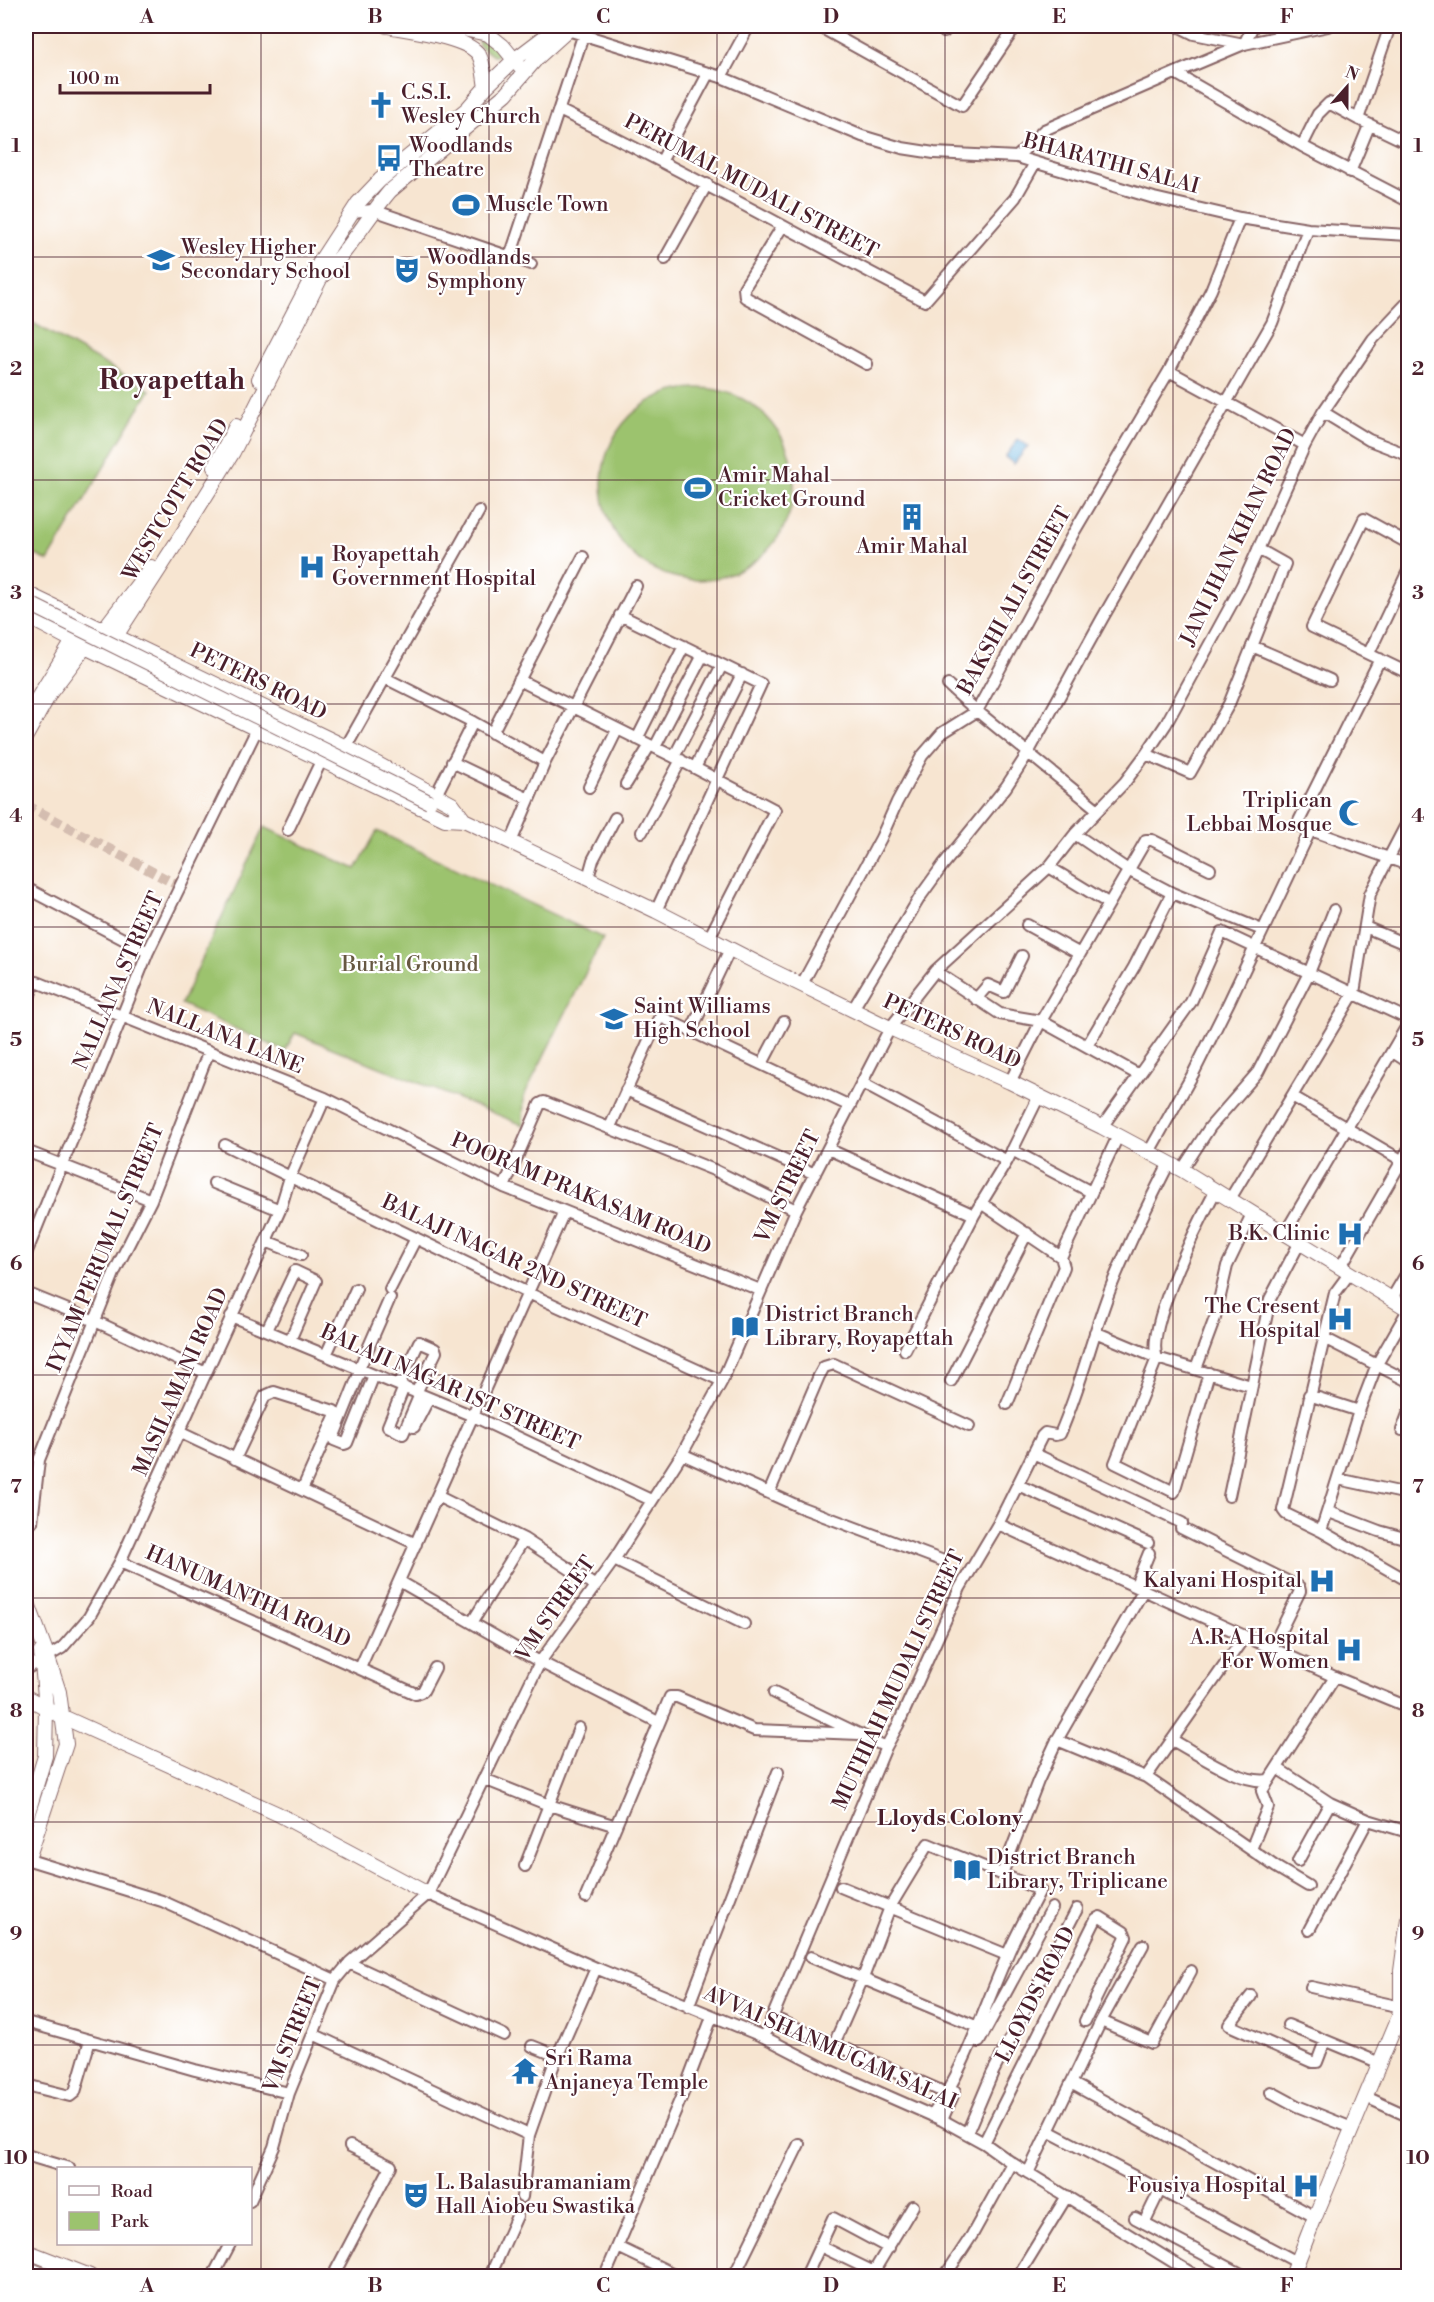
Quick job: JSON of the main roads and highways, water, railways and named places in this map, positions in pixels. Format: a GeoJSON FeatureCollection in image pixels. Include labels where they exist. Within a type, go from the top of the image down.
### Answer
{"type":"FeatureCollection","features":[{"type":"Feature","properties":{"kind":"main road"},"geometry":{"type":"LineString","coordinates":[[387,26],[444,38],[473,48],[480,56],[486,87]]}},
{"type":"Feature","properties":{"kind":"main road"},"geometry":{"type":"LineString","coordinates":[[447,26],[488,34],[525,72]]}},
{"type":"Feature","properties":{"kind":"main road","name":"WESTCOTT ROAD"},"geometry":{"type":"LineString","coordinates":[[103,630],[181,528],[244,412],[321,260],[352,212],[380,180],[467,109],[514,60],[564,27]]}},
{"type":"Feature","properties":{"kind":"main road","name":"WESTCOTT ROAD"},"geometry":{"type":"LineString","coordinates":[[116,636],[233,452],[321,277],[333,266],[390,191],[506,94],[564,27]]}},
{"type":"Feature","properties":{"kind":"main road","name":"PETERS ROAD"},"geometry":{"type":"LineString","coordinates":[[26,592],[346,747],[432,799]]}},
{"type":"Feature","properties":{"kind":"main road"},"geometry":{"type":"LineString","coordinates":[[26,602],[432,799],[464,820]]}},
{"type":"Feature","properties":{"kind":"main road","name":"PETERS ROAD"},"geometry":{"type":"LineString","coordinates":[[26,616],[79,644],[445,819],[464,820],[588,878],[890,1028],[1010,1082],[1102,1127],[1216,1190],[1408,1310]]}},
{"type":"Feature","properties":{"kind":"main road"},"geometry":{"type":"LineString","coordinates":[[26,736],[31,710],[50,693],[79,644],[103,630]]}},
{"type":"Feature","properties":{"kind":"main road"},"geometry":{"type":"LineString","coordinates":[[79,644],[116,636]]}},
{"type":"Feature","properties":{"kind":"main road"},"geometry":{"type":"LineString","coordinates":[[26,1598],[59,1692],[66,1744],[27,1859]]}},
{"type":"Feature","properties":{"kind":"main road"},"geometry":{"type":"LineString","coordinates":[[26,1819],[45,1756],[44,1653]]}},
{"type":"Feature","properties":{"kind":"main road"},"geometry":{"type":"LineString","coordinates":[[26,1697],[63,1717],[278,1814],[428,1894]]}},
{"type":"Feature","properties":{"kind":"main road"},"geometry":{"type":"LineString","coordinates":[[1292,2277],[1352,2128],[1404,2013],[1401,1971],[1408,1919]]}},
{"type":"Feature","properties":{"kind":"main road"},"geometry":{"type":"LineString","coordinates":[[26,2251],[90,2277]]}},
{"type":"Feature","properties":{"kind":"main road"},"geometry":{"type":"LineString","coordinates":[[26,2268],[45,2277]]}},
{"type":"Feature","properties":{"kind":"water"},"geometry":{"type":"Polygon","coordinates":[[[1018,439],[1028,446],[1014,464],[1005,457],[1018,439]]]}},
{"type":"Feature","properties":{"kind":"tunnel"},"geometry":{"type":"LineString","coordinates":[[26,805],[181,887]]}},
{"type":"Feature","properties":{"kind":"place","name":"C.S.I. Wesley Church"},"geometry":{"type":"Point","coordinates":[381,105]}},
{"type":"Feature","properties":{"kind":"place","name":"Woodlands Theatre"},"geometry":{"type":"Point","coordinates":[389,158]}},
{"type":"Feature","properties":{"kind":"place","name":"Muscle Town"},"geometry":{"type":"Point","coordinates":[466,205]}},
{"type":"Feature","properties":{"kind":"place","name":"Wesley Higher Secondary School"},"geometry":{"type":"Point","coordinates":[161,260]}},
{"type":"Feature","properties":{"kind":"place","name":"Woodlands Symphony"},"geometry":{"type":"Point","coordinates":[407,270]}},
{"type":"Feature","properties":{"kind":"place","name":"Amir Mahal Cricket Ground"},"geometry":{"type":"Point","coordinates":[698,488]}},
{"type":"Feature","properties":{"kind":"place","name":"Amir Mahal"},"geometry":{"type":"Point","coordinates":[912,517]}},
{"type":"Feature","properties":{"kind":"place","name":"Royapettah Government Hospital"},"geometry":{"type":"Point","coordinates":[312,567]}},
{"type":"Feature","properties":{"kind":"place","name":"Triplican Lebbai Mosque"},"geometry":{"type":"Point","coordinates":[1352,813]}},
{"type":"Feature","properties":{"kind":"place","name":"Saint Williams High School"},"geometry":{"type":"Point","coordinates":[614,1019]}},
{"type":"Feature","properties":{"kind":"place","name":"B.K. Clinic"},"geometry":{"type":"Point","coordinates":[1350,1234]}},
{"type":"Feature","properties":{"kind":"place","name":"The Cresent Hospital"},"geometry":{"type":"Point","coordinates":[1340,1319]}},
{"type":"Feature","properties":{"kind":"place","name":"District Branch Library, Royapettah"},"geometry":{"type":"Point","coordinates":[745,1327]}},
{"type":"Feature","properties":{"kind":"place","name":"Kalyani Hospital"},"geometry":{"type":"Point","coordinates":[1322,1581]}},
{"type":"Feature","properties":{"kind":"place","name":"A.R.A Hospital For Women"},"geometry":{"type":"Point","coordinates":[1349,1650]}},
{"type":"Feature","properties":{"kind":"place","name":"District Branch Library, Triplicane"},"geometry":{"type":"Point","coordinates":[967,1870]}},
{"type":"Feature","properties":{"kind":"place","name":"Sri Rama Anjaneya Temple"},"geometry":{"type":"Point","coordinates":[525,2071]}},
{"type":"Feature","properties":{"kind":"place","name":"Fousiya Hospital"},"geometry":{"type":"Point","coordinates":[1306,2186]}},
{"type":"Feature","properties":{"kind":"place","name":"L. Balasubramaniam Hall Aiobeu Swastika"},"geometry":{"type":"Point","coordinates":[416,2195]}},
{"type":"Feature","properties":{"kind":"district","name":"Royapettah"},"geometry":{"type":"Point","coordinates":[172,381]}},
{"type":"Feature","properties":{"kind":"district","name":"Lloyds Colony"},"geometry":{"type":"Point","coordinates":[950,1818]}},
{"type":"Feature","properties":{"kind":"park label","name":"Burial Ground"},"geometry":{"type":"Point","coordinates":[410,965]}}]}
